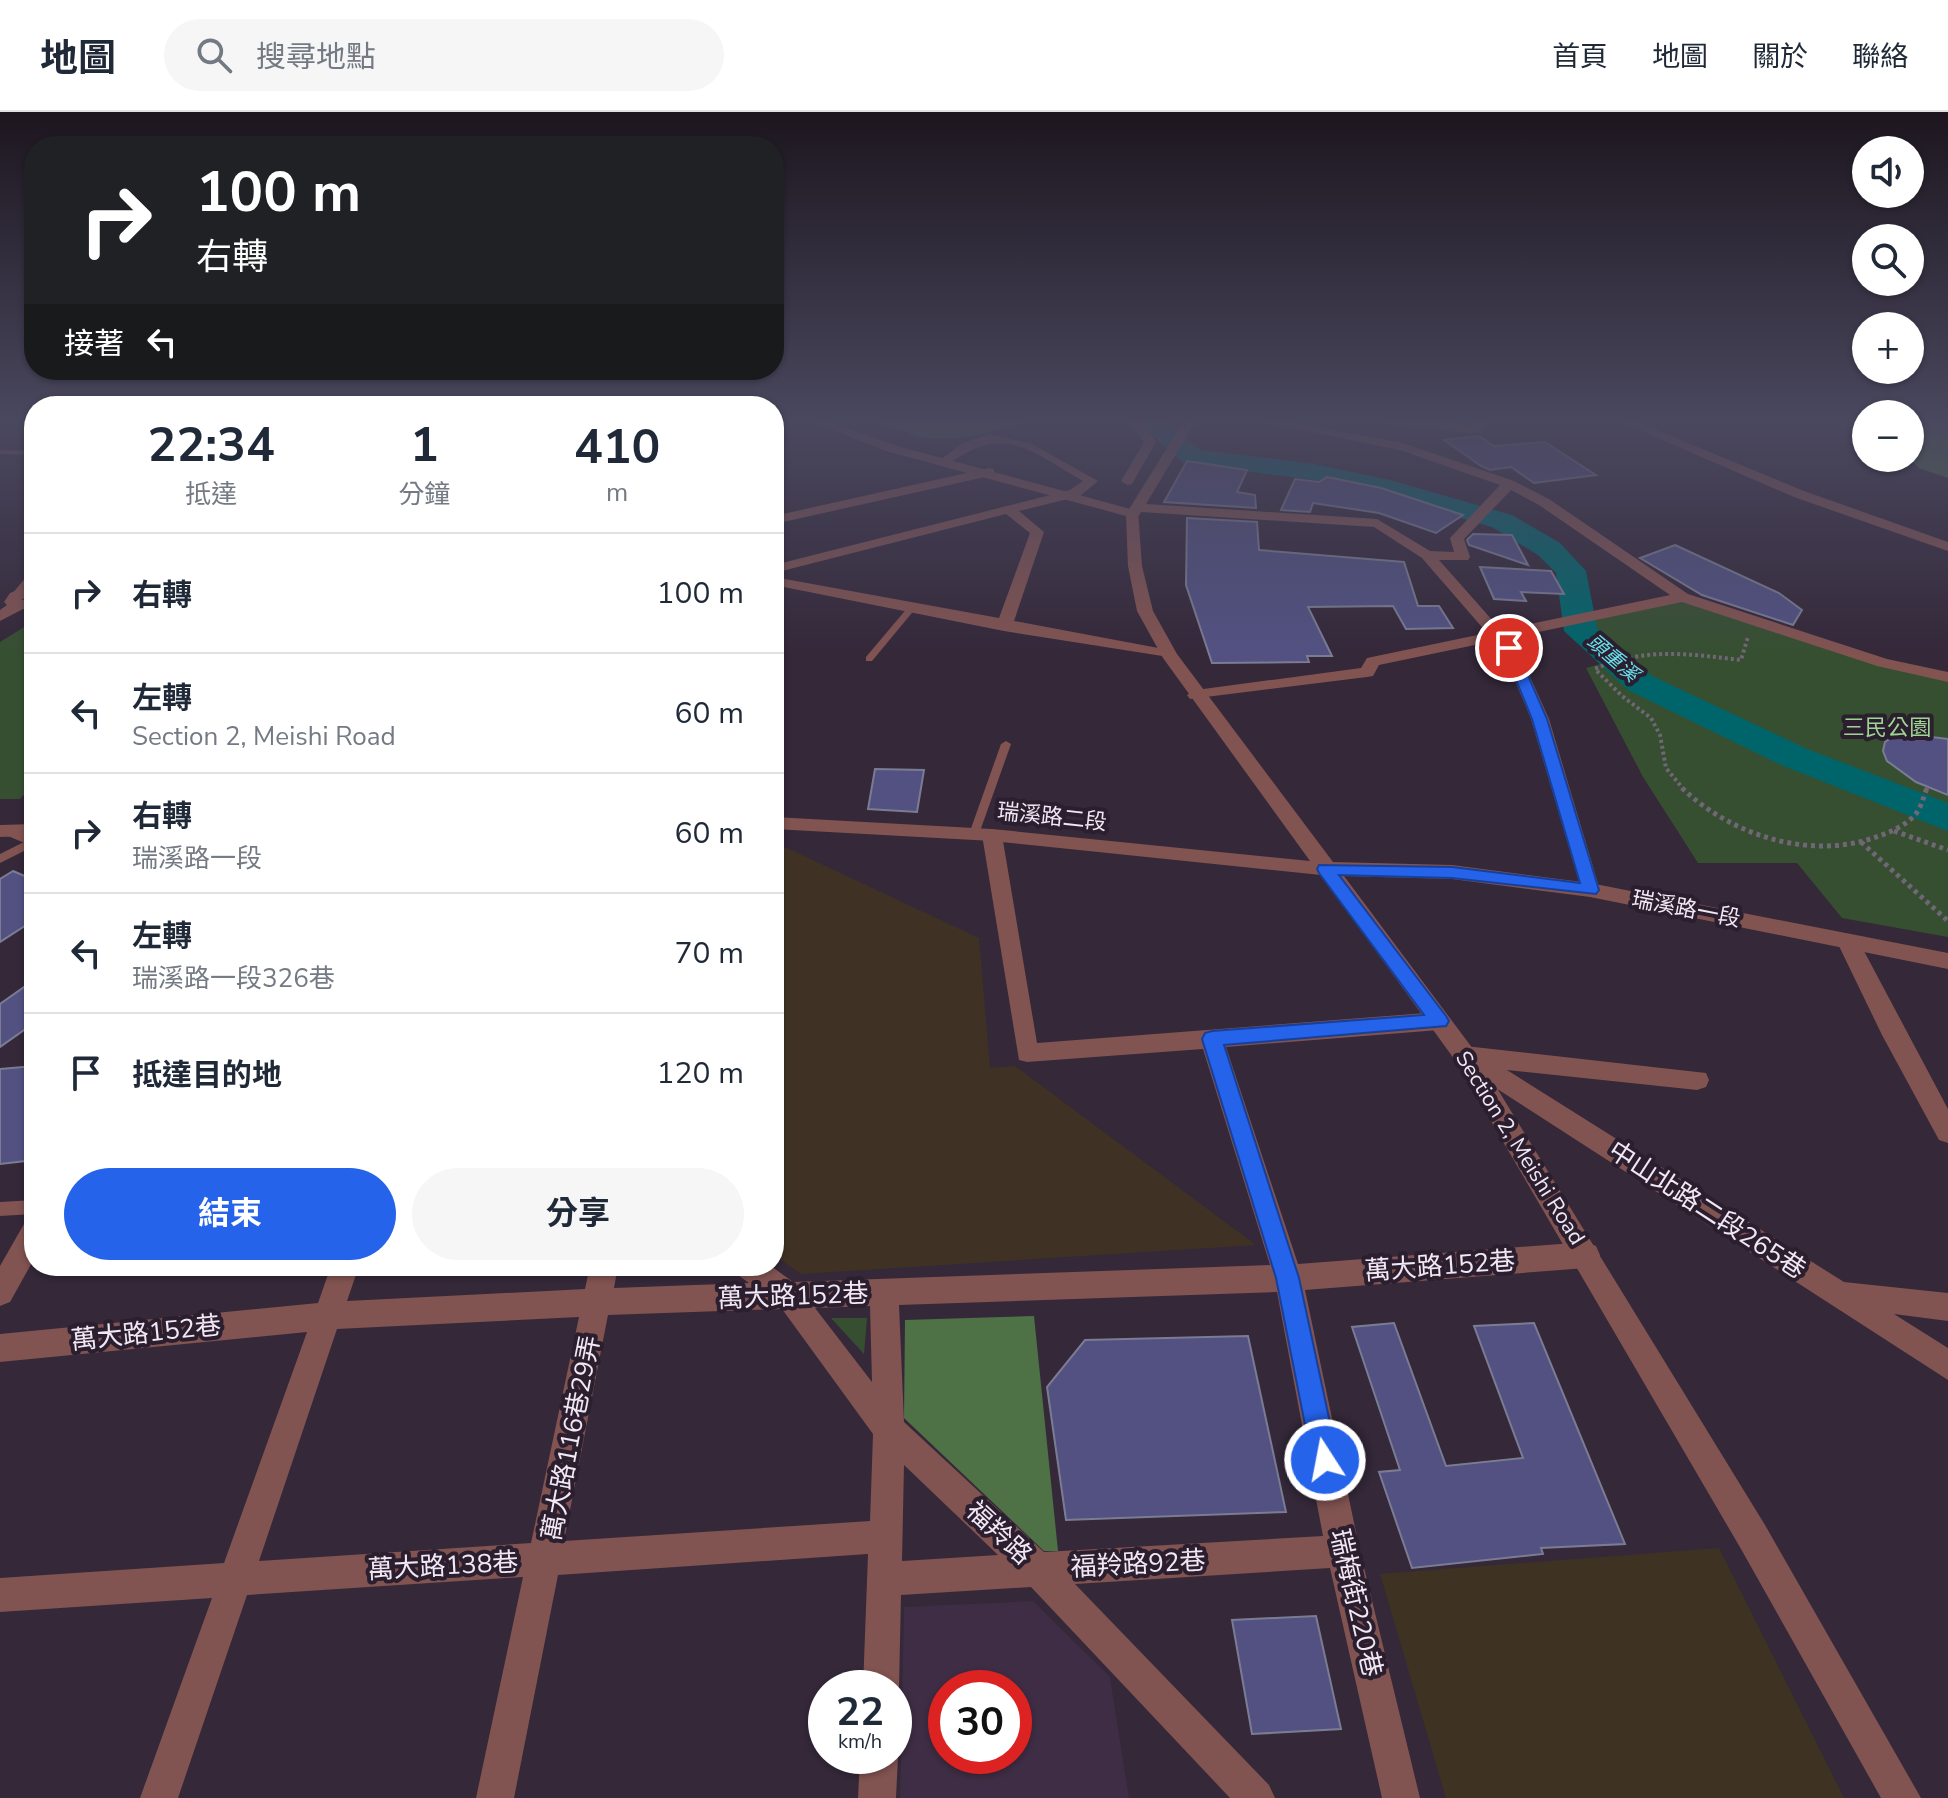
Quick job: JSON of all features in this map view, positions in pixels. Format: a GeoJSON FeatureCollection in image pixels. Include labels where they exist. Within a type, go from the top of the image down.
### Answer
{"type":"FeatureCollection","features":[{"type":"Feature","properties":{"kind":"street"},"geometry":{"type":"LineString","coordinates":[[784,518],[874,498]]}},
{"type":"Feature","properties":{"kind":"street"},"geometry":{"type":"LineString","coordinates":[[784,566],[1052,498]]}},
{"type":"Feature","properties":{"kind":"street"},"geometry":{"type":"LineString","coordinates":[[1120,498],[1136,511],[1377,523],[1427,555],[1509,648],[1540,719],[1590,890]]}},
{"type":"Feature","properties":{"kind":"street"},"geometry":{"type":"LineString","coordinates":[[1136,511],[1145,498]]}},
{"type":"Feature","properties":{"kind":"street"},"geometry":{"type":"LineString","coordinates":[[1427,555],[1463,557],[1457,538],[1495,498]]}},
{"type":"Feature","properties":{"kind":"street"},"geometry":{"type":"LineString","coordinates":[[1536,498],[1683,597],[1883,663],[1948,677]]}},
{"type":"Feature","properties":{"kind":"street"},"geometry":{"type":"LineString","coordinates":[[1809,498],[1948,547]]}},
{"type":"Feature","properties":{"kind":"street"},"geometry":{"type":"LineString","coordinates":[[1004,626],[1037,532],[1009,510]]}},
{"type":"Feature","properties":{"kind":"street","name":"Section 2, Meishi Road"},"geometry":{"type":"LineString","coordinates":[[1136,511],[1135,566],[1145,611],[1169,655],[1465,1056],[1753,1537],[1902,1798]]}},
{"type":"Feature","properties":{"kind":"street"},"geometry":{"type":"LineString","coordinates":[[784,583],[1169,655]]}},
{"type":"Feature","properties":{"kind":"street"},"geometry":{"type":"LineString","coordinates":[[1196,695],[1367,672],[1373,661],[1683,597]]}},
{"type":"Feature","properties":{"kind":"street"},"geometry":{"type":"LineString","coordinates":[[0,616],[22,602]]}},
{"type":"Feature","properties":{"kind":"street","name":"瑞溪路二段"},"geometry":{"type":"LineString","coordinates":[[784,824],[983,834],[1325,869]]}},
{"type":"Feature","properties":{"kind":"street"},"geometry":{"type":"LineString","coordinates":[[983,834],[1027,1053],[1439,1021]]}},
{"type":"Feature","properties":{"kind":"street","name":"瑞溪路一段"},"geometry":{"type":"LineString","coordinates":[[1325,869],[1452,872],[1590,890],[1948,961]]}},
{"type":"Feature","properties":{"kind":"street"},"geometry":{"type":"LineString","coordinates":[[1848,942],[1938,1096],[1948,1132]]}},
{"type":"Feature","properties":{"kind":"street","name":"瑞梅街220巷"},"geometry":{"type":"LineString","coordinates":[[1212,1039],[1288,1278],[1343,1551],[1401,1798]]}},
{"type":"Feature","properties":{"kind":"street"},"geometry":{"type":"LineString","coordinates":[[1465,1056],[1697,1080]]}},
{"type":"Feature","properties":{"kind":"street","name":"中山北路二段265巷"},"geometry":{"type":"LineString","coordinates":[[1465,1056],[1948,1365]]}},
{"type":"Feature","properties":{"kind":"street"},"geometry":{"type":"LineString","coordinates":[[0,1293],[24,1251]]}},
{"type":"Feature","properties":{"kind":"street","name":"萬大路152巷"},"geometry":{"type":"LineString","coordinates":[[0,1348],[328,1316],[598,1302],[1288,1278],[1586,1255]]}},
{"type":"Feature","properties":{"kind":"street"},"geometry":{"type":"LineString","coordinates":[[159,1798],[342,1276]]}},
{"type":"Feature","properties":{"kind":"street","name":"萬大路116巷29弄"},"geometry":{"type":"LineString","coordinates":[[495,1798],[602,1276]]}},
{"type":"Feature","properties":{"kind":"street","name":"福羚路"},"geometry":{"type":"LineString","coordinates":[[762,1276],[789,1296],[889,1429],[1038,1570],[1256,1798]]}},
{"type":"Feature","properties":{"kind":"street"},"geometry":{"type":"LineString","coordinates":[[882,1670],[889,1429],[884,1292]]}},
{"type":"Feature","properties":{"kind":"street"},"geometry":{"type":"LineString","coordinates":[[1838,1294],[1948,1307]]}},
{"type":"Feature","properties":{"kind":"street","name":"萬大路138巷"},"geometry":{"type":"LineString","coordinates":[[0,1595],[886,1536]]}},
{"type":"Feature","properties":{"kind":"street","name":"福羚路92巷"},"geometry":{"type":"LineString","coordinates":[[885,1579],[1343,1551]]}},
{"type":"Feature","properties":{"kind":"street"},"geometry":{"type":"LineString","coordinates":[[877,1798],[878,1774]]}},
{"type":"Feature","properties":{"kind":"lane"},"geometry":{"type":"LineString","coordinates":[[869,659],[912,608]]}},
{"type":"Feature","properties":{"kind":"lane"},"geometry":{"type":"LineString","coordinates":[[983,834],[1006,744]]}},
{"type":"Feature","properties":{"kind":"lane"},"geometry":{"type":"LineString","coordinates":[[0,859],[24,846]]}},
{"type":"Feature","properties":{"kind":"lane"},"geometry":{"type":"LineString","coordinates":[[0,1209],[24,1208]]}},
{"type":"Feature","properties":{"kind":"path"},"geometry":{"type":"LineString","coordinates":[[1749,633],[1741,660],[1655,652],[1623,658],[1595,669],[1626,699],[1645,710],[1657,724],[1662,742],[1661,761],[1677,783],[1701,805],[1726,821],[1784,840],[1822,846],[1860,841],[1893,830],[1917,813],[1921,796],[1928,787]]}},
{"type":"Feature","properties":{"kind":"path"},"geometry":{"type":"LineString","coordinates":[[1893,830],[1948,850]]}},
{"type":"Feature","properties":{"kind":"path"},"geometry":{"type":"LineString","coordinates":[[1860,841],[1948,921]]}},
{"type":"Feature","properties":{"kind":"shaded area"},"geometry":{"type":"Polygon","coordinates":[[[784,848],[979,938],[990,1068],[1015,1066],[1256,1245],[801,1274],[784,1262],[784,848]]]}},
{"type":"Feature","properties":{"kind":"shaded area"},"geometry":{"type":"Polygon","coordinates":[[[1719,1548],[1844,1798],[1446,1798],[1380,1574],[1719,1548]]]}},
{"type":"Feature","properties":{"kind":"shaded area"},"geometry":{"type":"Polygon","coordinates":[[[1033,1601],[1110,1677],[1129,1798],[900,1798],[901,1774],[912,1774],[912,1670],[903,1670],[904,1607],[1033,1601]]]}},
{"type":"Feature","properties":{"kind":"green space","name":"三民公園"},"geometry":{"type":"Polygon","coordinates":[[[1683,597],[1948,681],[1948,937],[1842,918],[1797,863],[1698,863],[1643,777],[1586,668],[1614,660],[1581,631],[1579,616],[1683,597]]]}},
{"type":"Feature","properties":{"kind":"green space"},"geometry":{"type":"Polygon","coordinates":[[[24,627],[24,795],[20,799],[0,799],[0,642],[24,627]]]}},
{"type":"Feature","properties":{"kind":"green space"},"geometry":{"type":"Polygon","coordinates":[[[1034,1316],[1058,1551],[1044,1551],[904,1418],[905,1320],[1034,1316]]]}},
{"type":"Feature","properties":{"kind":"green space"},"geometry":{"type":"Polygon","coordinates":[[[831,1318],[867,1318],[864,1354],[831,1318]]]}},
{"type":"Feature","properties":{"kind":"building"},"geometry":{"type":"Polygon","coordinates":[[[1166,498],[1255,498],[1256,508],[1164,502],[1166,498]]]}},
{"type":"Feature","properties":{"kind":"building"},"geometry":{"type":"Polygon","coordinates":[[[1287,498],[1410,498],[1463,515],[1436,533],[1379,513],[1313,503],[1310,512],[1281,510],[1287,498]]]}},
{"type":"Feature","properties":{"kind":"building"},"geometry":{"type":"Polygon","coordinates":[[[1187,518],[1257,522],[1259,550],[1404,562],[1418,606],[1439,606],[1453,628],[1406,629],[1393,606],[1308,607],[1332,656],[1307,656],[1309,662],[1212,663],[1186,585],[1187,518]]]}},
{"type":"Feature","properties":{"kind":"building"},"geometry":{"type":"Polygon","coordinates":[[[1473,534],[1512,535],[1528,565],[1469,545],[1467,540],[1473,534]]]}},
{"type":"Feature","properties":{"kind":"building"},"geometry":{"type":"Polygon","coordinates":[[[1675,545],[1779,593],[1802,610],[1793,625],[1702,595],[1640,558],[1675,545]]]}},
{"type":"Feature","properties":{"kind":"building"},"geometry":{"type":"Polygon","coordinates":[[[1480,567],[1551,571],[1564,594],[1521,592],[1526,601],[1494,599],[1480,567]]]}},
{"type":"Feature","properties":{"kind":"building"},"geometry":{"type":"Polygon","coordinates":[[[1907,734],[1948,739],[1948,795],[1916,782],[1887,761],[1883,751],[1885,742],[1894,736],[1907,734]]]}},
{"type":"Feature","properties":{"kind":"building"},"geometry":{"type":"Polygon","coordinates":[[[875,769],[924,770],[917,812],[868,809],[875,769]]]}},
{"type":"Feature","properties":{"kind":"building"},"geometry":{"type":"Polygon","coordinates":[[[13,871],[24,876],[24,926],[0,942],[0,879],[13,871]]]}},
{"type":"Feature","properties":{"kind":"building"},"geometry":{"type":"Polygon","coordinates":[[[24,987],[24,1030],[0,1047],[0,1004],[24,987]]]}},
{"type":"Feature","properties":{"kind":"building"},"geometry":{"type":"Polygon","coordinates":[[[24,1067],[24,1161],[0,1164],[0,1069],[24,1067]]]}},
{"type":"Feature","properties":{"kind":"building"},"geometry":{"type":"Polygon","coordinates":[[[1394,1323],[1446,1466],[1523,1458],[1474,1326],[1534,1323],[1625,1544],[1541,1548],[1543,1554],[1412,1568],[1379,1472],[1400,1470],[1352,1327],[1394,1323]]]}},
{"type":"Feature","properties":{"kind":"building"},"geometry":{"type":"Polygon","coordinates":[[[1248,1336],[1286,1512],[1066,1520],[1047,1387],[1085,1340],[1248,1336]]]}},
{"type":"Feature","properties":{"kind":"building"},"geometry":{"type":"Polygon","coordinates":[[[1316,1616],[1341,1729],[1252,1734],[1232,1620],[1316,1616]]]}},
{"type":"Feature","properties":{"kind":"waterway","name":"頭重溪"},"geometry":{"type":"LineString","coordinates":[[1421,498],[1502,521],[1549,549],[1571,571],[1581,631],[1640,683],[1794,757],[1948,818]]}},
{"type":"Feature","properties":{"kind":"route"},"geometry":{"type":"LineString","coordinates":[[1325,1460],[1288,1278],[1212,1039],[1439,1021],[1325,869],[1452,872],[1590,890],[1540,719],[1509,648]]}}]}
